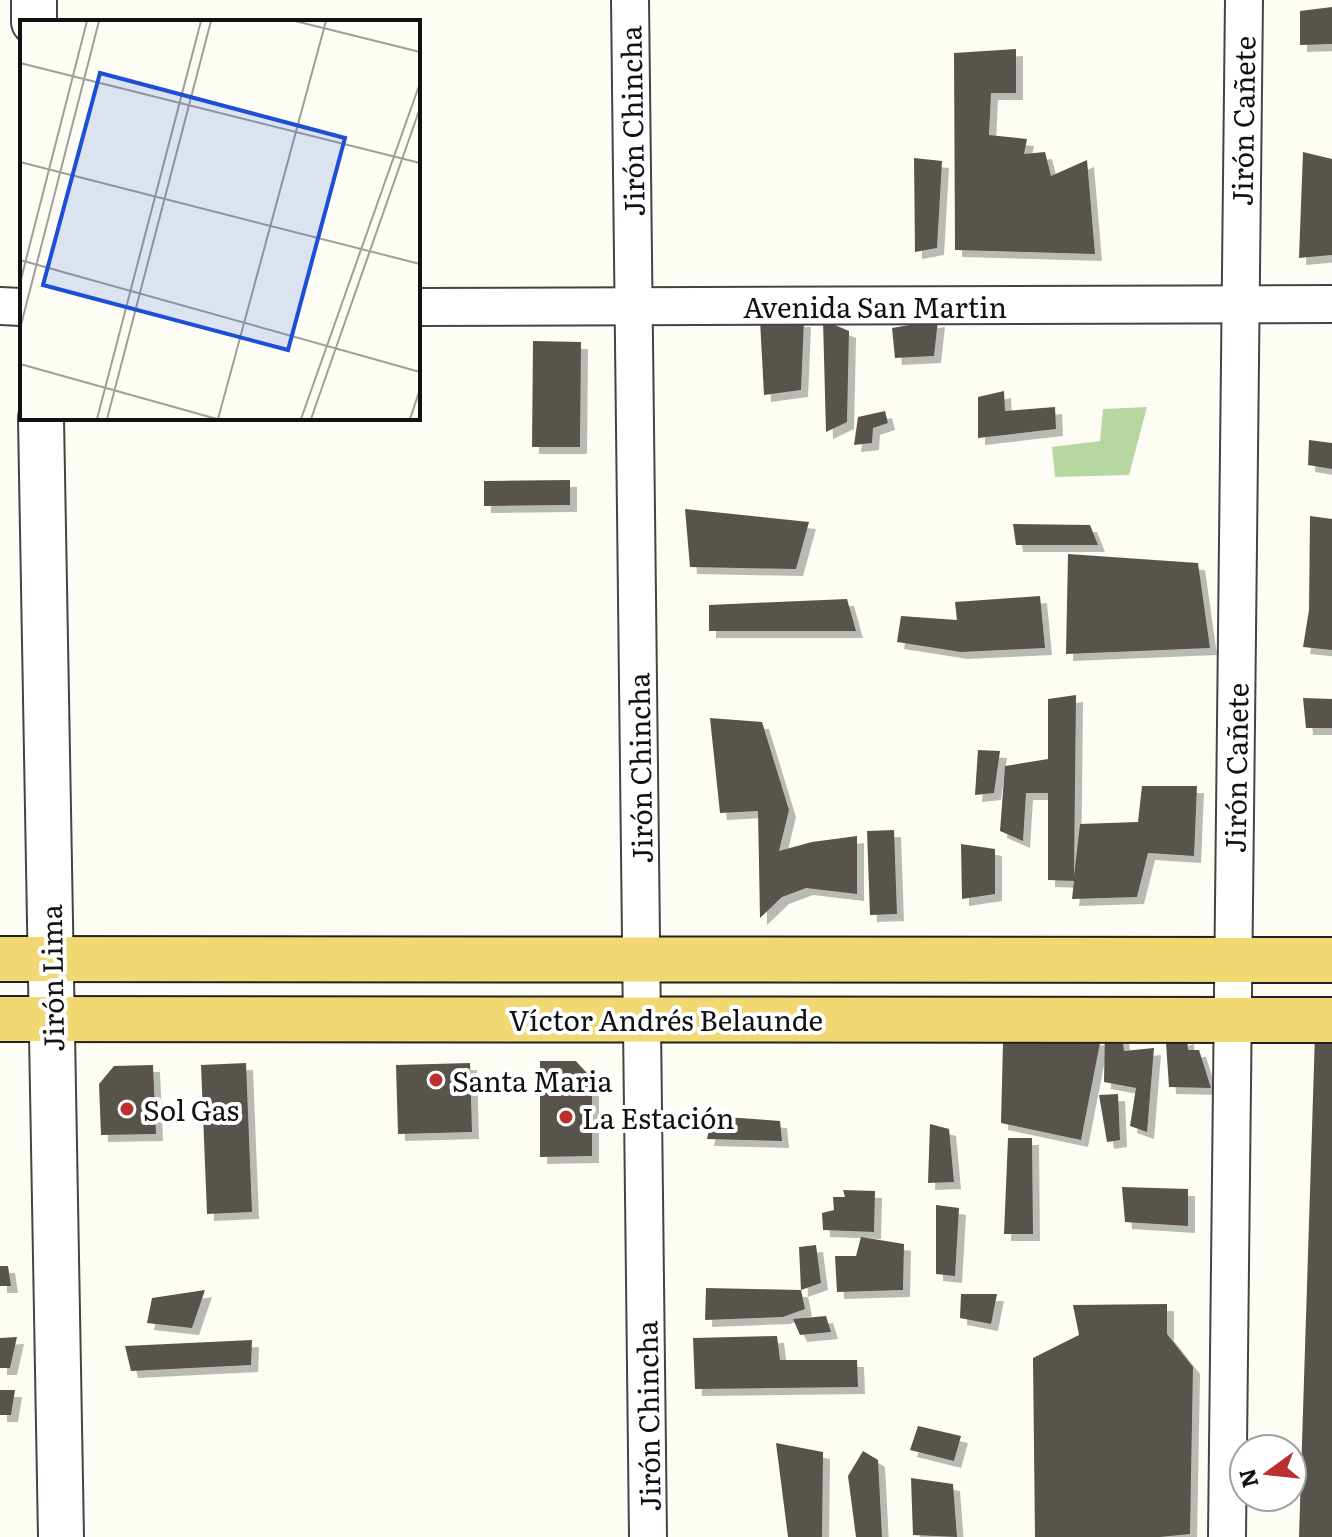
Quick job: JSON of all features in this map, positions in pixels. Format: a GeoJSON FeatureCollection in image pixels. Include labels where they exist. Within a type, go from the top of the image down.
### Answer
{"type":"FeatureCollection","features":[{"type":"Feature","properties":{"kind":"main road"},"geometry":{"type":"LineString","coordinates":[[0,959],[1332,960]]}},
{"type":"Feature","properties":{"kind":"main road","name":"Víctor Andrés Belaunde"},"geometry":{"type":"LineString","coordinates":[[0,1019],[1332,1020]]}},
{"type":"Feature","properties":{"kind":"street","name":"Jirón Chincha"},"geometry":{"type":"LineString","coordinates":[[630,0],[648,1537]]}},
{"type":"Feature","properties":{"kind":"street","name":"Jirón Cañete"},"geometry":{"type":"LineString","coordinates":[[1227,1537],[1244,0]]}},
{"type":"Feature","properties":{"kind":"street","name":"Avenida San Martin"},"geometry":{"type":"LineString","coordinates":[[420,307],[1332,304]]}},
{"type":"Feature","properties":{"kind":"street"},"geometry":{"type":"LineString","coordinates":[[0,306],[20,307]]}},
{"type":"Feature","properties":{"kind":"street","name":"Jirón Lima"},"geometry":{"type":"LineString","coordinates":[[41,420],[61,1537]]}},
{"type":"Feature","properties":{"kind":"green space"},"geometry":{"type":"Polygon","coordinates":[[[1147,407],[1129,475],[1055,477],[1052,447],[1100,441],[1103,409],[1147,407]]]}},
{"type":"Feature","properties":{"kind":"building"},"geometry":{"type":"Polygon","coordinates":[[[1332,7],[1332,44],[1300,45],[1300,11],[1332,7]]]}},
{"type":"Feature","properties":{"kind":"building"},"geometry":{"type":"Polygon","coordinates":[[[1016,49],[1016,93],[991,93],[989,135],[1027,139],[1024,154],[1045,152],[1051,176],[1087,160],[1095,254],[955,250],[954,53],[1016,49]]]}},
{"type":"Feature","properties":{"kind":"building"},"geometry":{"type":"Polygon","coordinates":[[[1303,152],[1332,159],[1332,255],[1299,258],[1303,152]]]}},
{"type":"Feature","properties":{"kind":"building"},"geometry":{"type":"Polygon","coordinates":[[[914,158],[942,161],[937,248],[915,252],[914,158]]]}},
{"type":"Feature","properties":{"kind":"building"},"geometry":{"type":"Polygon","coordinates":[[[760,320],[804,320],[801,390],[764,395],[760,320]]]}},
{"type":"Feature","properties":{"kind":"building"},"geometry":{"type":"Polygon","coordinates":[[[823,320],[849,331],[847,422],[826,432],[823,320]]]}},
{"type":"Feature","properties":{"kind":"building"},"geometry":{"type":"Polygon","coordinates":[[[938,320],[934,356],[895,358],[892,328],[938,320]]]}},
{"type":"Feature","properties":{"kind":"building"},"geometry":{"type":"Polygon","coordinates":[[[533,341],[581,342],[580,447],[532,447],[533,341]]]}},
{"type":"Feature","properties":{"kind":"building"},"geometry":{"type":"Polygon","coordinates":[[[1004,391],[1005,411],[1055,407],[1056,429],[978,438],[978,397],[1004,391]]]}},
{"type":"Feature","properties":{"kind":"building"},"geometry":{"type":"Polygon","coordinates":[[[885,411],[888,423],[873,428],[872,443],[854,445],[858,417],[885,411]]]}},
{"type":"Feature","properties":{"kind":"building"},"geometry":{"type":"Polygon","coordinates":[[[1309,440],[1332,443],[1332,469],[1308,465],[1309,440]]]}},
{"type":"Feature","properties":{"kind":"building"},"geometry":{"type":"Polygon","coordinates":[[[570,480],[570,505],[484,506],[484,481],[570,480]]]}},
{"type":"Feature","properties":{"kind":"building"},"geometry":{"type":"Polygon","coordinates":[[[685,509],[809,522],[796,569],[690,567],[685,509]]]}},
{"type":"Feature","properties":{"kind":"building"},"geometry":{"type":"Polygon","coordinates":[[[1310,516],[1332,519],[1332,650],[1303,647],[1309,610],[1310,516]]]}},
{"type":"Feature","properties":{"kind":"building"},"geometry":{"type":"Polygon","coordinates":[[[1013,524],[1090,525],[1098,545],[1016,545],[1013,524]]]}},
{"type":"Feature","properties":{"kind":"building"},"geometry":{"type":"Polygon","coordinates":[[[1068,554],[1198,563],[1210,648],[1066,654],[1068,554]]]}},
{"type":"Feature","properties":{"kind":"building"},"geometry":{"type":"Polygon","coordinates":[[[1040,596],[1045,648],[961,652],[897,642],[901,616],[957,620],[955,602],[1040,596]]]}},
{"type":"Feature","properties":{"kind":"building"},"geometry":{"type":"Polygon","coordinates":[[[847,599],[856,631],[709,631],[709,605],[847,599]]]}},
{"type":"Feature","properties":{"kind":"building"},"geometry":{"type":"Polygon","coordinates":[[[1076,695],[1074,876],[1080,824],[1138,822],[1142,786],[1197,786],[1194,856],[1148,853],[1137,897],[1072,899],[1074,881],[1048,880],[1048,793],[1026,793],[1023,841],[1000,831],[1005,766],[1048,759],[1048,699],[1076,695]]]}},
{"type":"Feature","properties":{"kind":"building"},"geometry":{"type":"Polygon","coordinates":[[[1303,698],[1332,699],[1332,728],[1306,728],[1303,698]]]}},
{"type":"Feature","properties":{"kind":"building"},"geometry":{"type":"Polygon","coordinates":[[[710,718],[762,722],[789,810],[779,851],[812,842],[857,836],[857,894],[806,888],[782,897],[760,918],[758,811],[720,813],[710,718]]]}},
{"type":"Feature","properties":{"kind":"building"},"geometry":{"type":"Polygon","coordinates":[[[978,750],[1000,751],[994,793],[975,795],[978,750]]]}},
{"type":"Feature","properties":{"kind":"building"},"geometry":{"type":"Polygon","coordinates":[[[894,830],[897,914],[870,915],[867,831],[894,830]]]}},
{"type":"Feature","properties":{"kind":"building"},"geometry":{"type":"Polygon","coordinates":[[[961,844],[995,849],[995,894],[962,899],[961,844]]]}},
{"type":"Feature","properties":{"kind":"building"},"geometry":{"type":"Polygon","coordinates":[[[1121,1029],[1124,1051],[1154,1048],[1147,1132],[1130,1126],[1136,1088],[1104,1082],[1105,1030],[1121,1029]]]}},
{"type":"Feature","properties":{"kind":"building"},"geometry":{"type":"Polygon","coordinates":[[[1315,1034],[1332,1035],[1332,1537],[1299,1537],[1300,1513],[1308,1513],[1308,1433],[1302,1433],[1315,1034]]]}},
{"type":"Feature","properties":{"kind":"building"},"geometry":{"type":"Polygon","coordinates":[[[1187,1037],[1188,1050],[1199,1050],[1211,1088],[1169,1087],[1166,1043],[1187,1037]]]}},
{"type":"Feature","properties":{"kind":"building"},"geometry":{"type":"Polygon","coordinates":[[[1101,1038],[1081,1140],[1001,1123],[1003,1042],[1101,1038]]]}},
{"type":"Feature","properties":{"kind":"building","name":"La Estación"},"geometry":{"type":"Polygon","coordinates":[[[540,1061],[576,1061],[592,1079],[592,1156],[540,1157],[540,1061]]]}},
{"type":"Feature","properties":{"kind":"building"},"geometry":{"type":"Polygon","coordinates":[[[246,1063],[252,1212],[207,1214],[201,1065],[246,1063]]]}},
{"type":"Feature","properties":{"kind":"building"},"geometry":{"type":"Polygon","coordinates":[[[470,1063],[472,1132],[398,1134],[396,1065],[470,1063]]]}},
{"type":"Feature","properties":{"kind":"building","name":"Sol Gas"},"geometry":{"type":"Polygon","coordinates":[[[153,1065],[156,1134],[101,1135],[99,1084],[114,1066],[153,1065]]]}},
{"type":"Feature","properties":{"kind":"building"},"geometry":{"type":"Polygon","coordinates":[[[1118,1094],[1120,1140],[1107,1142],[1099,1095],[1118,1094]]]}},
{"type":"Feature","properties":{"kind":"building"},"geometry":{"type":"Polygon","coordinates":[[[712,1116],[780,1121],[782,1141],[707,1139],[712,1116]]]}},
{"type":"Feature","properties":{"kind":"building"},"geometry":{"type":"Polygon","coordinates":[[[930,1124],[949,1129],[954,1182],[928,1183],[930,1124]]]}},
{"type":"Feature","properties":{"kind":"building"},"geometry":{"type":"Polygon","coordinates":[[[1008,1138],[1032,1138],[1033,1234],[1004,1234],[1008,1138]]]}},
{"type":"Feature","properties":{"kind":"building"},"geometry":{"type":"Polygon","coordinates":[[[1122,1187],[1188,1189],[1188,1226],[1125,1222],[1122,1187]]]}},
{"type":"Feature","properties":{"kind":"building"},"geometry":{"type":"Polygon","coordinates":[[[843,1190],[875,1191],[874,1232],[823,1230],[822,1213],[834,1210],[833,1197],[845,1197],[843,1190]]]}},
{"type":"Feature","properties":{"kind":"building"},"geometry":{"type":"Polygon","coordinates":[[[936,1205],[959,1208],[955,1276],[936,1274],[936,1205]]]}},
{"type":"Feature","properties":{"kind":"building"},"geometry":{"type":"Polygon","coordinates":[[[861,1237],[904,1244],[903,1290],[837,1292],[835,1256],[856,1256],[861,1237]]]}},
{"type":"Feature","properties":{"kind":"building"},"geometry":{"type":"Polygon","coordinates":[[[816,1245],[821,1283],[801,1290],[799,1247],[816,1245]]]}},
{"type":"Feature","properties":{"kind":"building"},"geometry":{"type":"Polygon","coordinates":[[[0,1266],[8,1266],[11,1286],[0,1286],[0,1266]]]}},
{"type":"Feature","properties":{"kind":"building"},"geometry":{"type":"Polygon","coordinates":[[[706,1288],[801,1290],[805,1309],[783,1317],[705,1320],[706,1288]]]}},
{"type":"Feature","properties":{"kind":"building"},"geometry":{"type":"Polygon","coordinates":[[[205,1290],[192,1328],[147,1323],[152,1298],[205,1290]]]}},
{"type":"Feature","properties":{"kind":"building"},"geometry":{"type":"Polygon","coordinates":[[[961,1294],[997,1294],[991,1324],[960,1318],[961,1294]]]}},
{"type":"Feature","properties":{"kind":"building"},"geometry":{"type":"Polygon","coordinates":[[[1167,1304],[1167,1334],[1193,1367],[1190,1534],[1160,1537],[1035,1537],[1033,1358],[1079,1335],[1073,1305],[1167,1304]]]}},
{"type":"Feature","properties":{"kind":"building"},"geometry":{"type":"Polygon","coordinates":[[[826,1316],[831,1332],[800,1335],[793,1319],[826,1316]]]}},
{"type":"Feature","properties":{"kind":"building"},"geometry":{"type":"Polygon","coordinates":[[[777,1336],[780,1360],[857,1360],[858,1387],[695,1389],[693,1338],[777,1336]]]}},
{"type":"Feature","properties":{"kind":"building"},"geometry":{"type":"Polygon","coordinates":[[[17,1337],[10,1368],[0,1368],[0,1338],[17,1337]]]}},
{"type":"Feature","properties":{"kind":"building"},"geometry":{"type":"Polygon","coordinates":[[[252,1340],[251,1365],[131,1371],[125,1346],[252,1340]]]}},
{"type":"Feature","properties":{"kind":"building"},"geometry":{"type":"Polygon","coordinates":[[[0,1390],[15,1390],[11,1415],[0,1415],[0,1390]]]}},
{"type":"Feature","properties":{"kind":"building"},"geometry":{"type":"Polygon","coordinates":[[[918,1426],[961,1436],[954,1461],[910,1450],[918,1426]]]}},
{"type":"Feature","properties":{"kind":"building"},"geometry":{"type":"Polygon","coordinates":[[[776,1443],[823,1452],[822,1537],[788,1537],[776,1443]]]}},
{"type":"Feature","properties":{"kind":"building"},"geometry":{"type":"Polygon","coordinates":[[[863,1451],[878,1460],[882,1537],[856,1537],[848,1476],[863,1451]]]}},
{"type":"Feature","properties":{"kind":"building"},"geometry":{"type":"Polygon","coordinates":[[[911,1478],[953,1484],[957,1537],[913,1535],[911,1478]]]}},
{"type":"Feature","properties":{"kind":"place","name":"Santa Maria"},"geometry":{"type":"Point","coordinates":[436,1080]}},
{"type":"Feature","properties":{"kind":"place","name":"Sol Gas"},"geometry":{"type":"Point","coordinates":[127,1109]}},
{"type":"Feature","properties":{"kind":"place","name":"La Estación"},"geometry":{"type":"Point","coordinates":[566,1117]}}]}
